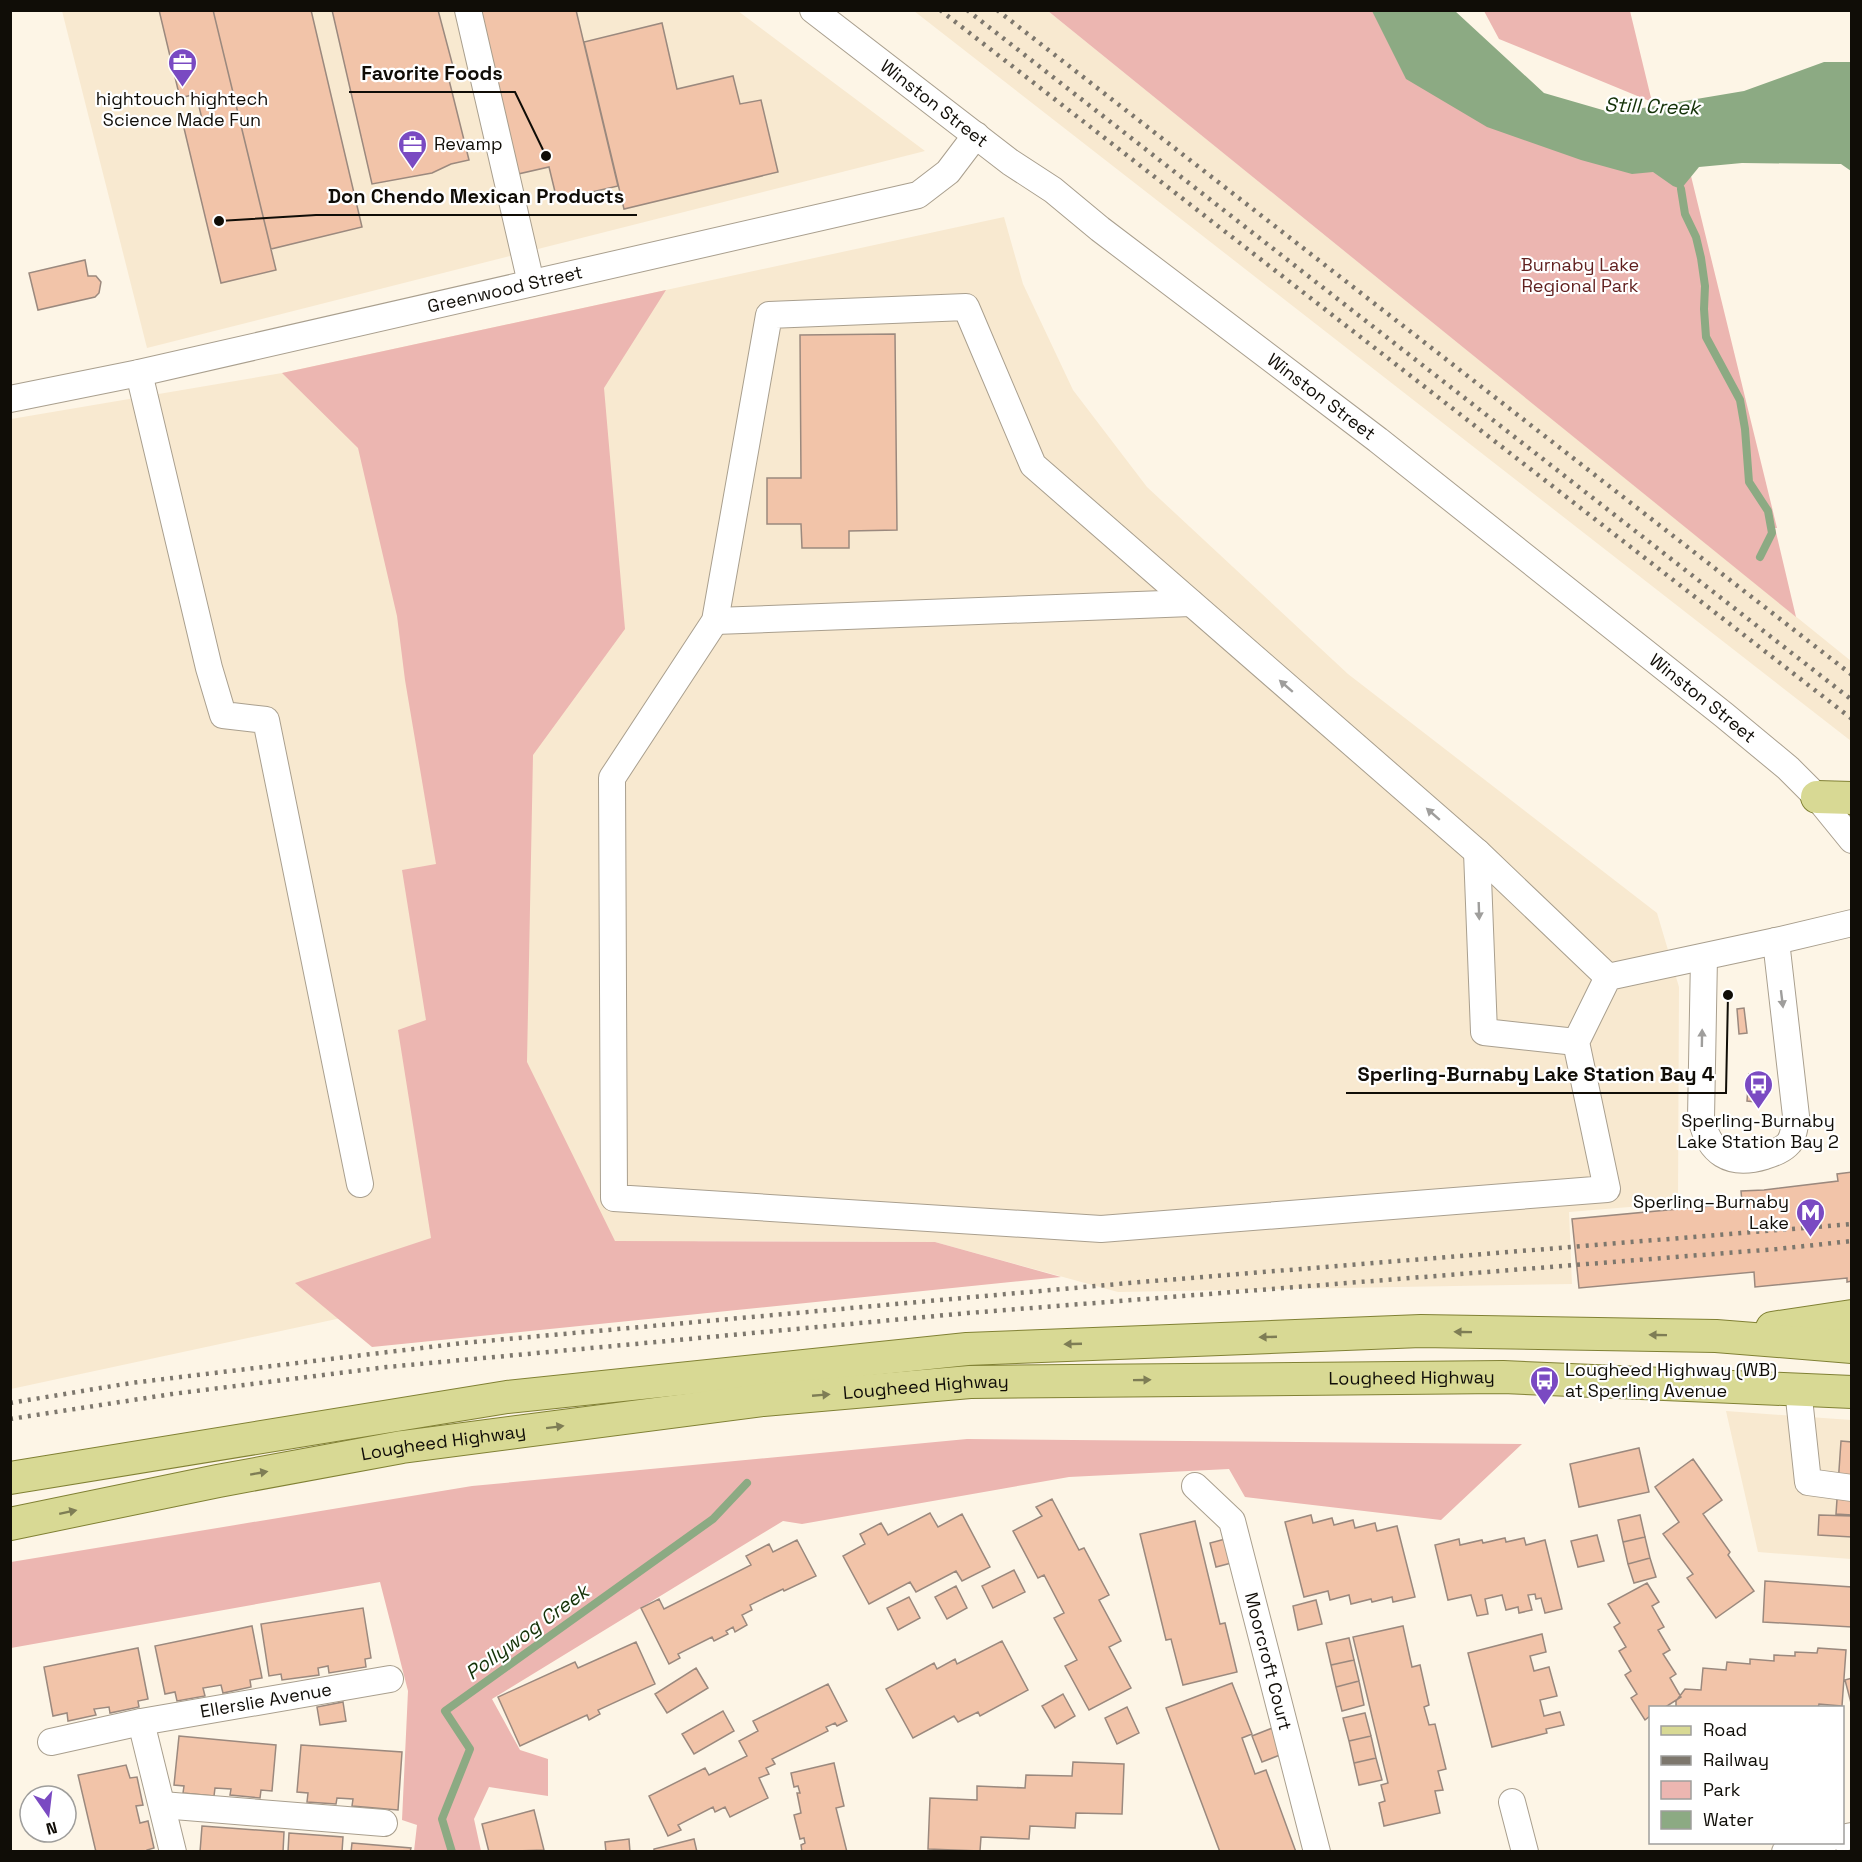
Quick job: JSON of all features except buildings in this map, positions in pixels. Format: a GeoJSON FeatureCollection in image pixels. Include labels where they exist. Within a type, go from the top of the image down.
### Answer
{"type":"FeatureCollection","features":[{"type":"Feature","properties":{"kind":"main road"},"geometry":{"type":"LineString","coordinates":[[1817,797],[1851,798]]}},
{"type":"Feature","properties":{"kind":"main road"},"geometry":{"type":"LineString","coordinates":[[1716,1336],[1851,1316]]}},
{"type":"Feature","properties":{"kind":"main road","name":"Lougheed Highway"},"geometry":{"type":"LineString","coordinates":[[10,1478],[507,1396],[967,1348],[1421,1331],[1716,1336],[1851,1347]]}},
{"type":"Feature","properties":{"kind":"main road","name":"Lougheed Highway"},"geometry":{"type":"LineString","coordinates":[[10,1524],[207,1483],[402,1447],[763,1400],[970,1382],[1491,1377],[1851,1392]]}},
{"type":"Feature","properties":{"kind":"street"},"geometry":{"type":"LineString","coordinates":[[468,10],[531,283]]}},
{"type":"Feature","properties":{"kind":"street","name":"Winston Street"},"geometry":{"type":"LineString","coordinates":[[813,10],[1010,162],[1053,190],[1100,229],[1378,440],[1724,715],[1788,768],[1817,797],[1851,840]]}},
{"type":"Feature","properties":{"kind":"street","name":"Greenwood Street"},"geometry":{"type":"LineString","coordinates":[[10,399],[139,373],[918,195],[948,172],[976,135]]}},
{"type":"Feature","properties":{"kind":"street"},"geometry":{"type":"LineString","coordinates":[[966,307],[1033,465],[1477,852],[1608,977],[1576,1042],[1607,1190],[1101,1229],[614,1198],[612,778],[715,621],[770,315],[966,307]]}},
{"type":"Feature","properties":{"kind":"street"},"geometry":{"type":"LineString","coordinates":[[139,373],[209,668],[223,715],[266,720],[360,1184]]}},
{"type":"Feature","properties":{"kind":"street"},"geometry":{"type":"LineString","coordinates":[[715,621],[1191,603]]}},
{"type":"Feature","properties":{"kind":"street"},"geometry":{"type":"LineString","coordinates":[[1477,852],[1484,1032],[1576,1042]]}},
{"type":"Feature","properties":{"kind":"street"},"geometry":{"type":"LineString","coordinates":[[1608,977],[1776,941],[1851,922]]}},
{"type":"Feature","properties":{"kind":"street"},"geometry":{"type":"LineString","coordinates":[[1704,957],[1701,1118],[1704,1132],[1711,1145],[1722,1155],[1738,1160],[1758,1158],[1778,1151],[1790,1142],[1796,1116],[1776,941]]}},
{"type":"Feature","properties":{"kind":"street"},"geometry":{"type":"LineString","coordinates":[[1798,1389],[1808,1482],[1851,1488]]}},
{"type":"Feature","properties":{"kind":"street","name":"Moorcroft Court"},"geometry":{"type":"LineString","coordinates":[[1195,1486],[1232,1521],[1317,1851]]}},
{"type":"Feature","properties":{"kind":"street","name":"Ellerslie Avenue"},"geometry":{"type":"LineString","coordinates":[[51,1742],[141,1722],[390,1679]]}},
{"type":"Feature","properties":{"kind":"street"},"geometry":{"type":"LineString","coordinates":[[141,1722],[173,1851]]}},
{"type":"Feature","properties":{"kind":"street"},"geometry":{"type":"LineString","coordinates":[[1512,1802],[1525,1851]]}},
{"type":"Feature","properties":{"kind":"street"},"geometry":{"type":"LineString","coordinates":[[162,1804],[384,1823]]}},
{"type":"Feature","properties":{"kind":"street"},"geometry":{"type":"LineString","coordinates":[[1785,1851],[1816,1844]]}},
{"type":"Feature","properties":{"kind":"shaded area"},"geometry":{"type":"Polygon","coordinates":[[[62,11],[738,11],[925,151],[147,348],[62,11]]]}},
{"type":"Feature","properties":{"kind":"shaded area"},"geometry":{"type":"Polygon","coordinates":[[[914,11],[1048,11],[1851,661],[1851,741],[914,11]]]}},
{"type":"Feature","properties":{"kind":"shaded area"},"geometry":{"type":"Polygon","coordinates":[[[1004,217],[1023,284],[1073,390],[1147,487],[1348,674],[1657,913],[1679,987],[1678,1203],[1569,1212],[1572,1284],[1118,1292],[935,1242],[699,1241],[11,1389],[11,419],[282,373],[1004,217]]]}},
{"type":"Feature","properties":{"kind":"shaded area"},"geometry":{"type":"Polygon","coordinates":[[[1726,1411],[1851,1420],[1851,1559],[1758,1552],[1726,1411]]]}},
{"type":"Feature","properties":{"kind":"green space","name":"Burnaby Lake Regional Park"},"geometry":{"type":"Polygon","coordinates":[[[1048,11],[1400,11],[1450,91],[1691,176],[1777,528],[1775,528],[1796,617],[1048,11]]]}},
{"type":"Feature","properties":{"kind":"green space"},"geometry":{"type":"Polygon","coordinates":[[[1484,11],[1630,11],[1652,102],[1499,39],[1484,11]]]}},
{"type":"Feature","properties":{"kind":"green space"},"geometry":{"type":"Polygon","coordinates":[[[666,290],[604,388],[625,629],[533,755],[527,1062],[615,1241],[935,1242],[1061,1277],[372,1347],[295,1283],[431,1238],[398,1030],[426,1020],[402,870],[436,864],[405,680],[397,616],[358,448],[282,373],[666,290]]]}},
{"type":"Feature","properties":{"kind":"green space"},"geometry":{"type":"Polygon","coordinates":[[[967,1439],[1522,1444],[1441,1520],[1245,1497],[1229,1469],[1069,1477],[802,1524],[783,1521],[492,1699],[520,1750],[548,1759],[548,1796],[489,1787],[474,1819],[481,1851],[414,1851],[417,1825],[402,1820],[408,1691],[380,1582],[11,1648],[11,1562],[472,1486],[967,1439]]]}},
{"type":"Feature","properties":{"kind":"water"},"geometry":{"type":"Polygon","coordinates":[[[1372,11],[1455,11],[1544,93],[1613,113],[1744,91],[1824,62],[1851,62],[1851,171],[1841,164],[1742,163],[1699,167],[1681,189],[1653,172],[1632,174],[1581,160],[1487,127],[1406,79],[1372,11]]]}},
{"type":"Feature","properties":{"kind":"waterway"},"geometry":{"type":"LineString","coordinates":[[1681,189],[1685,214],[1696,237],[1701,258],[1705,286],[1706,337],[1740,400],[1745,429],[1749,482],[1768,511],[1772,533],[1760,557]]}},
{"type":"Feature","properties":{"kind":"waterway","name":"Pollywog Creek"},"geometry":{"type":"LineString","coordinates":[[452,1852],[442,1819],[470,1749],[445,1711],[713,1519],[747,1483]]}},
{"type":"Feature","properties":{"kind":"railway"},"geometry":{"type":"LineString","coordinates":[[940,10],[1852,719]]}},
{"type":"Feature","properties":{"kind":"railway"},"geometry":{"type":"LineString","coordinates":[[967,10],[1852,700]]}},
{"type":"Feature","properties":{"kind":"railway"},"geometry":{"type":"LineString","coordinates":[[997,10],[1852,675]]}},
{"type":"Feature","properties":{"kind":"railway"},"geometry":{"type":"LineString","coordinates":[[10,1403],[131,1383],[463,1343],[1129,1283],[1852,1224]]}},
{"type":"Feature","properties":{"kind":"railway"},"geometry":{"type":"LineString","coordinates":[[10,1419],[172,1394],[387,1367],[968,1313],[1777,1249],[1852,1241]]}},
{"type":"Feature","properties":{"kind":"place","name":"hightouch hightech Science Made Fun"},"geometry":{"type":"Point","coordinates":[182,88]}},
{"type":"Feature","properties":{"kind":"place","name":"Favorite Foods"},"geometry":{"type":"Point","coordinates":[546,156]}},
{"type":"Feature","properties":{"kind":"place","name":"Revamp"},"geometry":{"type":"Point","coordinates":[413,170]}},
{"type":"Feature","properties":{"kind":"place","name":"Don Chendo Mexican Products"},"geometry":{"type":"Point","coordinates":[219,221]}},
{"type":"Feature","properties":{"kind":"place","name":"Sperling-Burnaby Lake Station Bay 4"},"geometry":{"type":"Point","coordinates":[1728,995]}},
{"type":"Feature","properties":{"kind":"place","name":"Sperling-Burnaby Lake Station Bay 2"},"geometry":{"type":"Point","coordinates":[1758,1110]}},
{"type":"Feature","properties":{"kind":"place","name":"Sperling–Burnaby Lake"},"geometry":{"type":"Point","coordinates":[1810,1238]}},
{"type":"Feature","properties":{"kind":"place","name":"Lougheed Highway (WB) at Sperling Avenue"},"geometry":{"type":"Point","coordinates":[1544,1406]}},
{"type":"Feature","properties":{"kind":"water label","name":"Still Creek"},"geometry":{"type":"Point","coordinates":[1652,106]}}]}
